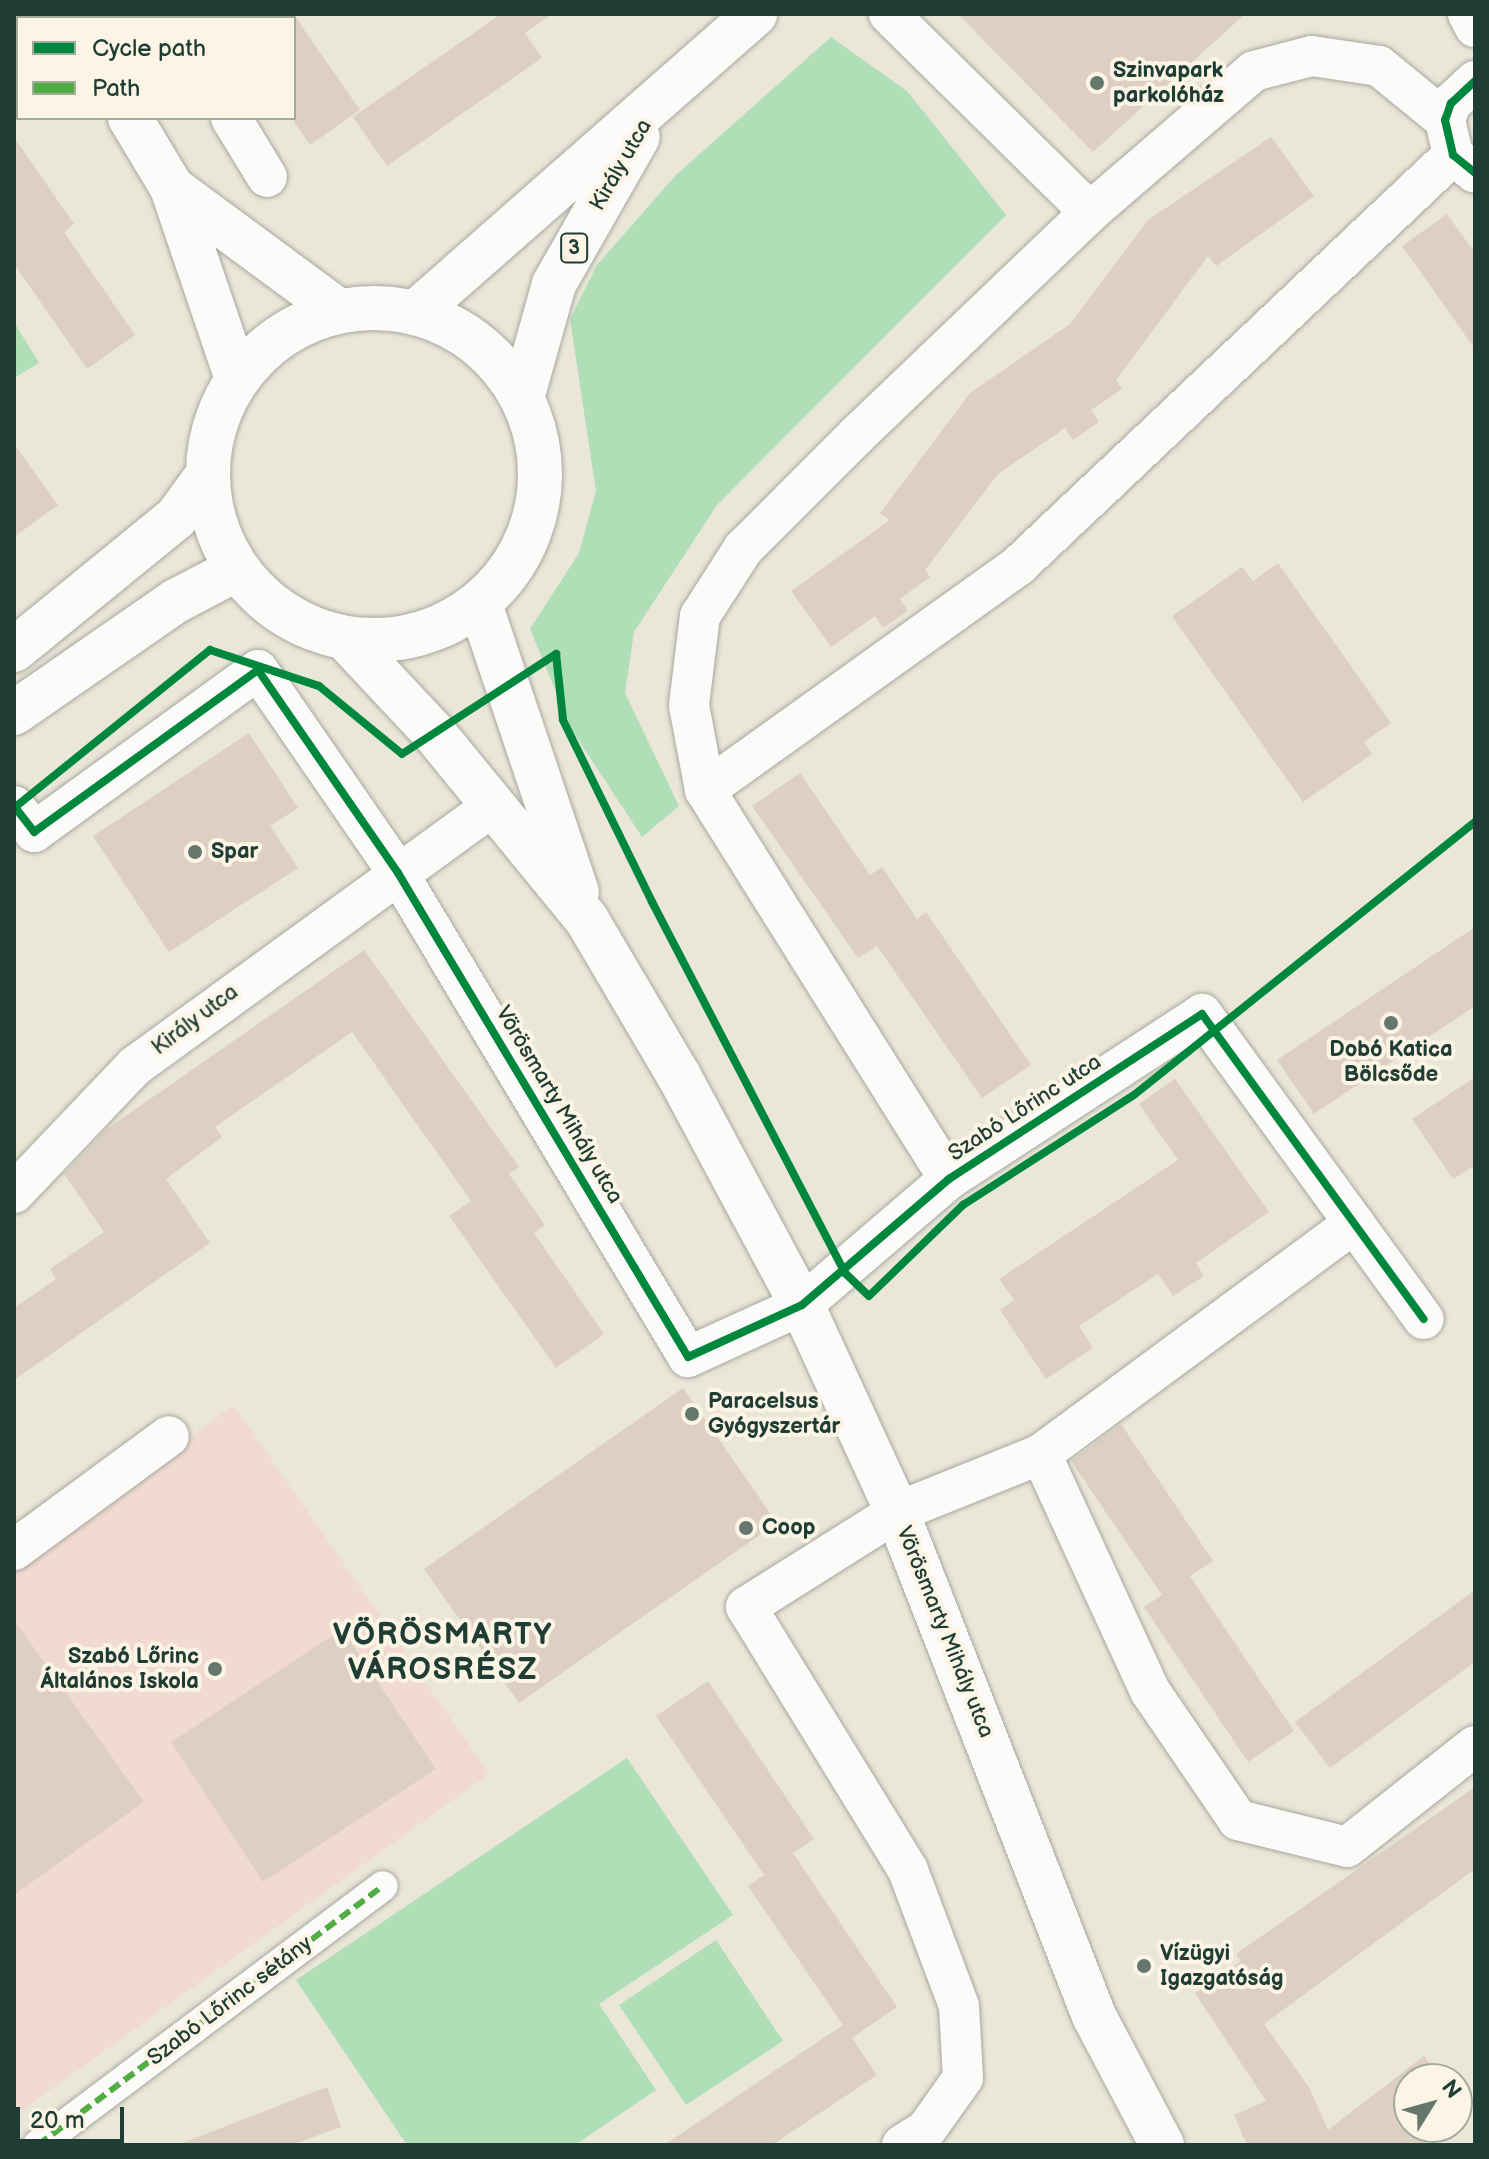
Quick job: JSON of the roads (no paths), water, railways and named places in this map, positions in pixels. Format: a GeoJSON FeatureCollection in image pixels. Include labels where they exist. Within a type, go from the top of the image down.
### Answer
{"type":"FeatureCollection","features":[{"type":"Feature","properties":{"kind":"main road","name":"Király utca"},"geometry":{"type":"LineString","coordinates":[[415,313],[653,110],[755,14]]}},
{"type":"Feature","properties":{"kind":"main road","name":"Király utca"},"geometry":{"type":"LineString","coordinates":[[522,398],[554,284],[653,110]]}},
{"type":"Feature","properties":{"kind":"main road"},"geometry":{"type":"LineString","coordinates":[[131,120],[172,188],[237,379]]}},
{"type":"Feature","properties":{"kind":"main road"},"geometry":{"type":"LineString","coordinates":[[172,188],[339,311]]}},
{"type":"Feature","properties":{"kind":"main road"},"geometry":{"type":"LineString","coordinates":[[339,311],[415,313],[467,335],[522,398],[540,458],[538,508],[526,544],[480,604],[416,636],[346,639],[292,618],[237,569],[215,524],[208,474],[220,408],[237,379],[282,335],[339,311]]}},
{"type":"Feature","properties":{"kind":"main road"},"geometry":{"type":"LineString","coordinates":[[14,650],[176,518],[208,474]]}},
{"type":"Feature","properties":{"kind":"main road"},"geometry":{"type":"LineString","coordinates":[[14,713],[176,601],[237,569]]}},
{"type":"Feature","properties":{"kind":"main road","name":"Vörösmarty Mihály utca"},"geometry":{"type":"LineString","coordinates":[[480,604],[587,920]]}},
{"type":"Feature","properties":{"kind":"main road","name":"Vörösmarty Mihály utca"},"geometry":{"type":"LineString","coordinates":[[346,639],[493,806],[587,920],[802,1305],[897,1512],[1094,2016],[1162,2145]]}},
{"type":"Feature","properties":{"kind":"street"},"geometry":{"type":"LineString","coordinates":[[889,14],[1090,212]]}},
{"type":"Feature","properties":{"kind":"street"},"geometry":{"type":"LineString","coordinates":[[1468,14],[1475,27]]}},
{"type":"Feature","properties":{"kind":"street"},"geometry":{"type":"LineString","coordinates":[[949,1179],[705,790],[689,705],[700,616],[743,549],[1090,212],[1254,71],[1312,56],[1379,66],[1458,149]]}},
{"type":"Feature","properties":{"kind":"street"},"geometry":{"type":"LineString","coordinates":[[1458,149],[1451,103],[1475,81]]}},
{"type":"Feature","properties":{"kind":"street"},"geometry":{"type":"LineString","coordinates":[[232,120],[267,177]]}},
{"type":"Feature","properties":{"kind":"street"},"geometry":{"type":"LineString","coordinates":[[705,790],[1019,565],[1458,149]]}},
{"type":"Feature","properties":{"kind":"street","name":"Vörösmarty Mihály utca"},"geometry":{"type":"LineString","coordinates":[[14,806],[34,832],[258,670],[398,873],[688,1357]]}},
{"type":"Feature","properties":{"kind":"street","name":"Király utca"},"geometry":{"type":"LineString","coordinates":[[14,1193],[135,1066],[493,806]]}},
{"type":"Feature","properties":{"kind":"street","name":"Szabó Lőrinc utca"},"geometry":{"type":"LineString","coordinates":[[688,1357],[802,1305],[949,1179],[1202,1014],[1354,1223]]}},
{"type":"Feature","properties":{"kind":"street"},"geometry":{"type":"LineString","coordinates":[[902,2145],[926,2130],[963,2078],[959,2006],[908,1870],[746,1607],[897,1512],[1041,1454],[1354,1223],[1424,1319]]}},
{"type":"Feature","properties":{"kind":"street"},"geometry":{"type":"LineString","coordinates":[[14,1550],[169,1436]]}},
{"type":"Feature","properties":{"kind":"street"},"geometry":{"type":"LineString","coordinates":[[1041,1454],[1150,1691],[1238,1820],[1347,1847],[1475,1746]]}},
{"type":"Feature","properties":{"kind":"street","name":"Szabó Lőrinc sétány"},"geometry":{"type":"LineString","coordinates":[[38,2145],[383,1886]]}},
{"type":"Feature","properties":{"kind":"place","name":"Szinvapark parkolóház"},"geometry":{"type":"Point","coordinates":[1097,83]}},
{"type":"Feature","properties":{"kind":"place","name":"Spar"},"geometry":{"type":"Point","coordinates":[195,852]}},
{"type":"Feature","properties":{"kind":"place","name":"Dobó Katica Bölcsőde"},"geometry":{"type":"Point","coordinates":[1391,1023]}},
{"type":"Feature","properties":{"kind":"place","name":"Paracelsus Gyógyszertár"},"geometry":{"type":"Point","coordinates":[692,1414]}},
{"type":"Feature","properties":{"kind":"place","name":"Coop"},"geometry":{"type":"Point","coordinates":[746,1528]}},
{"type":"Feature","properties":{"kind":"place","name":"Szabó Lőrinc Általános Iskola"},"geometry":{"type":"Point","coordinates":[215,1669]}},
{"type":"Feature","properties":{"kind":"place","name":"Vízügyi Igazgatóság"},"geometry":{"type":"Point","coordinates":[1144,1966]}},
{"type":"Feature","properties":{"kind":"district","name":"VÖRÖSMARTY VÁROSRÉSZ"},"geometry":{"type":"Point","coordinates":[443,1652]}}]}
